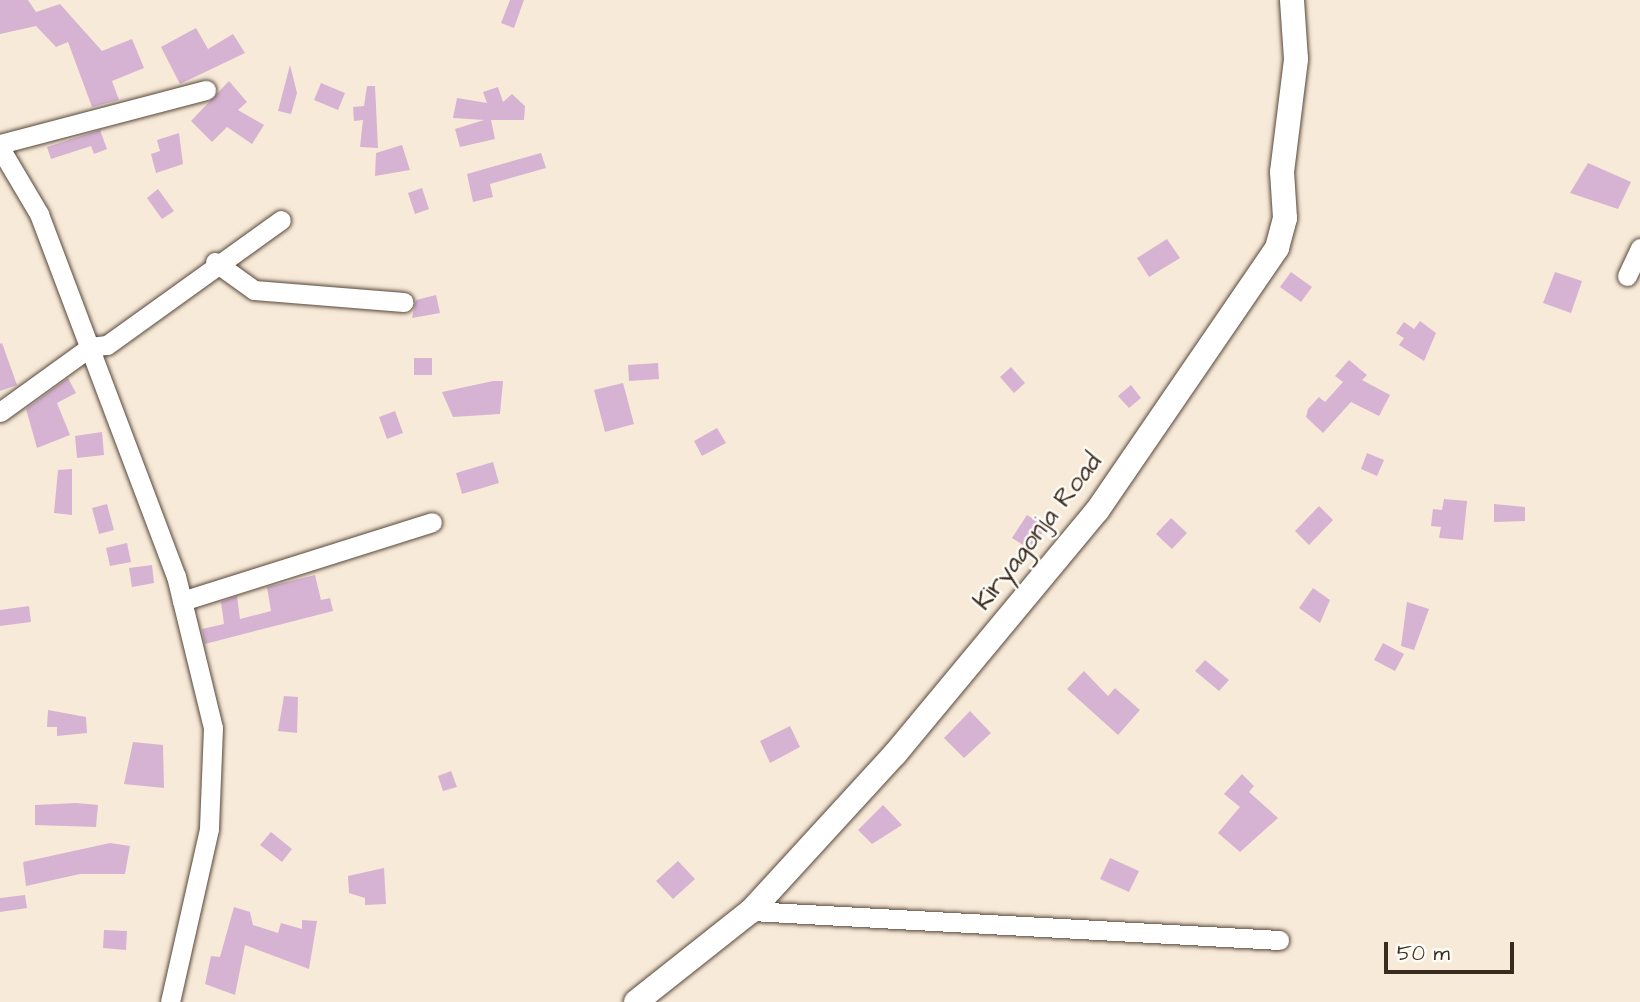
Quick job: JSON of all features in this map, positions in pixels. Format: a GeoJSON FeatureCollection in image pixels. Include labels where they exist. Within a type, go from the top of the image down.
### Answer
{"type":"FeatureCollection","features":[{"type":"Feature","properties":{"kind":"street","name":"Kiryagonja Road"},"geometry":{"type":"LineString","coordinates":[[636,1002],[751,911],[832,828],[1097,511],[1276,247],[1285,218],[1282,172],[1296,59],[1292,0]]}},
{"type":"Feature","properties":{"kind":"street"},"geometry":{"type":"LineString","coordinates":[[170,1002],[206,842],[216,749],[182,601],[39,214],[0,146],[206,90]]}},
{"type":"Feature","properties":{"kind":"street"},"geometry":{"type":"LineString","coordinates":[[0,412],[90,347],[107,345],[215,262],[281,220]]}},
{"type":"Feature","properties":{"kind":"street"},"geometry":{"type":"LineString","coordinates":[[1627,276],[1640,248]]}},
{"type":"Feature","properties":{"kind":"street"},"geometry":{"type":"LineString","coordinates":[[215,262],[254,290],[404,302]]}},
{"type":"Feature","properties":{"kind":"street"},"geometry":{"type":"LineString","coordinates":[[182,601],[432,522]]}},
{"type":"Feature","properties":{"kind":"street"},"geometry":{"type":"LineString","coordinates":[[751,911],[1279,940]]}},
{"type":"Feature","properties":{"kind":"building"},"geometry":{"type":"Polygon","coordinates":[[[0,0],[28,0],[36,12],[60,4],[102,51],[132,39],[144,68],[112,81],[119,100],[92,107],[68,42],[56,47],[36,26],[0,34],[0,0]]]}},
{"type":"Feature","properties":{"kind":"building"},"geometry":{"type":"Polygon","coordinates":[[[510,0],[524,0],[514,28],[501,23],[510,0]]]}},
{"type":"Feature","properties":{"kind":"building"},"geometry":{"type":"Polygon","coordinates":[[[196,28],[208,49],[233,34],[245,53],[180,84],[161,47],[196,28]]]}},
{"type":"Feature","properties":{"kind":"building"},"geometry":{"type":"Polygon","coordinates":[[[290,65],[297,93],[291,114],[278,111],[290,65]]]}},
{"type":"Feature","properties":{"kind":"building"},"geometry":{"type":"Polygon","coordinates":[[[229,81],[247,102],[238,110],[264,125],[252,144],[227,127],[212,142],[191,121],[229,81]]]}},
{"type":"Feature","properties":{"kind":"building"},"geometry":{"type":"Polygon","coordinates":[[[321,83],[345,93],[338,110],[314,100],[321,83]]]}},
{"type":"Feature","properties":{"kind":"building"},"geometry":{"type":"Polygon","coordinates":[[[367,86],[375,86],[378,148],[360,147],[363,120],[354,121],[353,107],[364,106],[367,86]]]}},
{"type":"Feature","properties":{"kind":"building"},"geometry":{"type":"Polygon","coordinates":[[[498,87],[503,102],[512,94],[525,106],[524,120],[491,120],[495,139],[460,147],[455,129],[484,120],[453,118],[457,98],[487,103],[483,92],[498,87]]]}},
{"type":"Feature","properties":{"kind":"building"},"geometry":{"type":"Polygon","coordinates":[[[100,130],[107,149],[94,154],[91,146],[51,159],[47,147],[100,130]]]}},
{"type":"Feature","properties":{"kind":"building"},"geometry":{"type":"Polygon","coordinates":[[[179,133],[183,164],[156,173],[151,154],[160,151],[157,140],[179,133]]]}},
{"type":"Feature","properties":{"kind":"building"},"geometry":{"type":"Polygon","coordinates":[[[402,145],[410,170],[375,176],[376,153],[402,145]]]}},
{"type":"Feature","properties":{"kind":"building"},"geometry":{"type":"Polygon","coordinates":[[[541,153],[546,168],[490,184],[493,197],[473,202],[467,174],[541,153]]]}},
{"type":"Feature","properties":{"kind":"building"},"geometry":{"type":"Polygon","coordinates":[[[1588,163],[1631,182],[1618,209],[1570,193],[1588,163]]]}},
{"type":"Feature","properties":{"kind":"building"},"geometry":{"type":"Polygon","coordinates":[[[422,188],[429,209],[415,214],[408,193],[422,188]]]}},
{"type":"Feature","properties":{"kind":"building"},"geometry":{"type":"Polygon","coordinates":[[[158,189],[174,211],[162,219],[147,198],[158,189]]]}},
{"type":"Feature","properties":{"kind":"building"},"geometry":{"type":"Polygon","coordinates":[[[1167,239],[1180,258],[1149,277],[1137,258],[1167,239]]]}},
{"type":"Feature","properties":{"kind":"building"},"geometry":{"type":"Polygon","coordinates":[[[1291,272],[1312,287],[1301,302],[1280,287],[1291,272]]]}},
{"type":"Feature","properties":{"kind":"building"},"geometry":{"type":"Polygon","coordinates":[[[1555,272],[1582,281],[1571,313],[1543,303],[1555,272]]]}},
{"type":"Feature","properties":{"kind":"building"},"geometry":{"type":"Polygon","coordinates":[[[436,295],[440,313],[412,318],[416,300],[436,295]]]}},
{"type":"Feature","properties":{"kind":"building"},"geometry":{"type":"Polygon","coordinates":[[[1420,321],[1436,333],[1424,361],[1399,345],[1404,338],[1396,333],[1404,322],[1414,329],[1420,321]]]}},
{"type":"Feature","properties":{"kind":"building"},"geometry":{"type":"Polygon","coordinates":[[[2,343],[17,385],[0,391],[0,344],[2,343]]]}},
{"type":"Feature","properties":{"kind":"building"},"geometry":{"type":"Polygon","coordinates":[[[414,358],[432,358],[432,375],[414,375],[414,358]]]}},
{"type":"Feature","properties":{"kind":"building"},"geometry":{"type":"Polygon","coordinates":[[[1349,360],[1367,375],[1362,380],[1390,395],[1379,416],[1351,402],[1323,433],[1306,417],[1308,409],[1319,397],[1325,402],[1343,382],[1335,376],[1349,360]]]}},
{"type":"Feature","properties":{"kind":"building"},"geometry":{"type":"Polygon","coordinates":[[[658,363],[659,379],[629,381],[628,365],[658,363]]]}},
{"type":"Feature","properties":{"kind":"building"},"geometry":{"type":"Polygon","coordinates":[[[1011,367],[1025,383],[1014,393],[1000,377],[1011,367]]]}},
{"type":"Feature","properties":{"kind":"building"},"geometry":{"type":"Polygon","coordinates":[[[68,378],[76,393],[57,403],[70,435],[37,448],[26,409],[68,378]]]}},
{"type":"Feature","properties":{"kind":"building"},"geometry":{"type":"Polygon","coordinates":[[[503,381],[500,414],[453,417],[442,392],[503,381]]]}},
{"type":"Feature","properties":{"kind":"building"},"geometry":{"type":"Polygon","coordinates":[[[623,383],[634,424],[605,432],[594,390],[623,383]]]}},
{"type":"Feature","properties":{"kind":"building"},"geometry":{"type":"Polygon","coordinates":[[[1131,385],[1141,398],[1129,408],[1118,396],[1131,385]]]}},
{"type":"Feature","properties":{"kind":"building"},"geometry":{"type":"Polygon","coordinates":[[[395,411],[403,433],[387,439],[379,417],[395,411]]]}},
{"type":"Feature","properties":{"kind":"building"},"geometry":{"type":"Polygon","coordinates":[[[717,428],[726,443],[702,456],[694,441],[717,428]]]}},
{"type":"Feature","properties":{"kind":"building"},"geometry":{"type":"Polygon","coordinates":[[[102,432],[104,455],[77,458],[75,436],[102,432]]]}},
{"type":"Feature","properties":{"kind":"building"},"geometry":{"type":"Polygon","coordinates":[[[1367,453],[1384,460],[1377,476],[1361,469],[1367,453]]]}},
{"type":"Feature","properties":{"kind":"building"},"geometry":{"type":"Polygon","coordinates":[[[493,462],[499,483],[462,494],[456,473],[493,462]]]}},
{"type":"Feature","properties":{"kind":"building"},"geometry":{"type":"Polygon","coordinates":[[[72,469],[72,515],[54,513],[58,470],[72,469]]]}},
{"type":"Feature","properties":{"kind":"building"},"geometry":{"type":"Polygon","coordinates":[[[1444,499],[1467,501],[1463,540],[1439,538],[1441,527],[1431,526],[1433,509],[1442,510],[1444,499]]]}},
{"type":"Feature","properties":{"kind":"building"},"geometry":{"type":"Polygon","coordinates":[[[107,504],[114,530],[99,534],[92,508],[107,504]]]}},
{"type":"Feature","properties":{"kind":"building"},"geometry":{"type":"Polygon","coordinates":[[[1494,504],[1525,507],[1525,521],[1494,522],[1494,504]]]}},
{"type":"Feature","properties":{"kind":"building"},"geometry":{"type":"Polygon","coordinates":[[[1319,506],[1333,520],[1309,545],[1295,531],[1319,506]]]}},
{"type":"Feature","properties":{"kind":"building"},"geometry":{"type":"Polygon","coordinates":[[[1027,515],[1046,527],[1031,550],[1012,538],[1027,515]]]}},
{"type":"Feature","properties":{"kind":"building"},"geometry":{"type":"Polygon","coordinates":[[[1171,518],[1187,533],[1172,549],[1156,534],[1171,518]]]}},
{"type":"Feature","properties":{"kind":"building"},"geometry":{"type":"Polygon","coordinates":[[[127,543],[131,562],[110,566],[106,548],[127,543]]]}},
{"type":"Feature","properties":{"kind":"building"},"geometry":{"type":"Polygon","coordinates":[[[152,565],[154,583],[132,587],[129,568],[152,565]]]}},
{"type":"Feature","properties":{"kind":"building"},"geometry":{"type":"Polygon","coordinates":[[[315,575],[321,600],[330,598],[333,611],[205,644],[202,629],[224,624],[221,602],[237,596],[240,619],[271,611],[267,587],[315,575]]]}},
{"type":"Feature","properties":{"kind":"building"},"geometry":{"type":"Polygon","coordinates":[[[1313,588],[1330,600],[1320,623],[1299,608],[1313,588]]]}},
{"type":"Feature","properties":{"kind":"building"},"geometry":{"type":"Polygon","coordinates":[[[1407,602],[1429,609],[1414,650],[1401,646],[1407,602]]]}},
{"type":"Feature","properties":{"kind":"building"},"geometry":{"type":"Polygon","coordinates":[[[29,606],[31,622],[0,626],[0,610],[29,606]]]}},
{"type":"Feature","properties":{"kind":"building"},"geometry":{"type":"Polygon","coordinates":[[[1383,643],[1404,654],[1395,671],[1374,660],[1383,643]]]}},
{"type":"Feature","properties":{"kind":"building"},"geometry":{"type":"Polygon","coordinates":[[[1205,660],[1229,680],[1219,691],[1195,671],[1205,660]]]}},
{"type":"Feature","properties":{"kind":"building"},"geometry":{"type":"Polygon","coordinates":[[[1084,671],[1108,696],[1115,688],[1140,710],[1118,735],[1067,689],[1084,671]]]}},
{"type":"Feature","properties":{"kind":"building"},"geometry":{"type":"Polygon","coordinates":[[[284,696],[298,697],[297,733],[278,731],[284,696]]]}},
{"type":"Feature","properties":{"kind":"building"},"geometry":{"type":"Polygon","coordinates":[[[48,710],[86,717],[87,733],[57,736],[57,727],[47,727],[48,710]]]}},
{"type":"Feature","properties":{"kind":"building"},"geometry":{"type":"Polygon","coordinates":[[[970,711],[991,733],[964,758],[944,738],[970,711]]]}},
{"type":"Feature","properties":{"kind":"building"},"geometry":{"type":"Polygon","coordinates":[[[790,726],[800,747],[770,763],[760,741],[790,726]]]}},
{"type":"Feature","properties":{"kind":"building"},"geometry":{"type":"Polygon","coordinates":[[[133,742],[163,745],[164,788],[124,784],[133,742]]]}},
{"type":"Feature","properties":{"kind":"building"},"geometry":{"type":"Polygon","coordinates":[[[451,771],[457,787],[443,791],[438,776],[451,771]]]}},
{"type":"Feature","properties":{"kind":"building"},"geometry":{"type":"Polygon","coordinates":[[[1242,774],[1254,786],[1249,792],[1278,818],[1240,852],[1218,833],[1240,807],[1224,794],[1242,774]]]}},
{"type":"Feature","properties":{"kind":"building"},"geometry":{"type":"Polygon","coordinates":[[[35,805],[98,805],[96,827],[35,825],[35,805]]]}},
{"type":"Feature","properties":{"kind":"building"},"geometry":{"type":"Polygon","coordinates":[[[883,805],[902,825],[872,844],[858,830],[883,805]]]}},
{"type":"Feature","properties":{"kind":"building"},"geometry":{"type":"Polygon","coordinates":[[[271,832],[292,849],[282,862],[260,845],[271,832]]]}},
{"type":"Feature","properties":{"kind":"building"},"geometry":{"type":"Polygon","coordinates":[[[110,843],[130,846],[125,874],[80,874],[26,886],[23,862],[110,843]]]}},
{"type":"Feature","properties":{"kind":"building"},"geometry":{"type":"Polygon","coordinates":[[[1110,858],[1139,871],[1129,892],[1100,879],[1110,858]]]}},
{"type":"Feature","properties":{"kind":"building"},"geometry":{"type":"Polygon","coordinates":[[[678,861],[695,879],[673,899],[656,881],[678,861]]]}},
{"type":"Feature","properties":{"kind":"building"},"geometry":{"type":"Polygon","coordinates":[[[384,868],[386,904],[365,905],[365,898],[349,893],[348,876],[384,868]]]}},
{"type":"Feature","properties":{"kind":"building"},"geometry":{"type":"Polygon","coordinates":[[[25,895],[27,908],[0,912],[0,898],[25,895]]]}},
{"type":"Feature","properties":{"kind":"building"},"geometry":{"type":"Polygon","coordinates":[[[234,907],[250,912],[253,925],[278,933],[281,923],[302,929],[302,920],[317,921],[309,969],[245,945],[235,995],[205,984],[211,956],[220,957],[234,907]]]}},
{"type":"Feature","properties":{"kind":"building"},"geometry":{"type":"Polygon","coordinates":[[[104,930],[127,931],[126,950],[103,948],[104,930]]]}}]}
